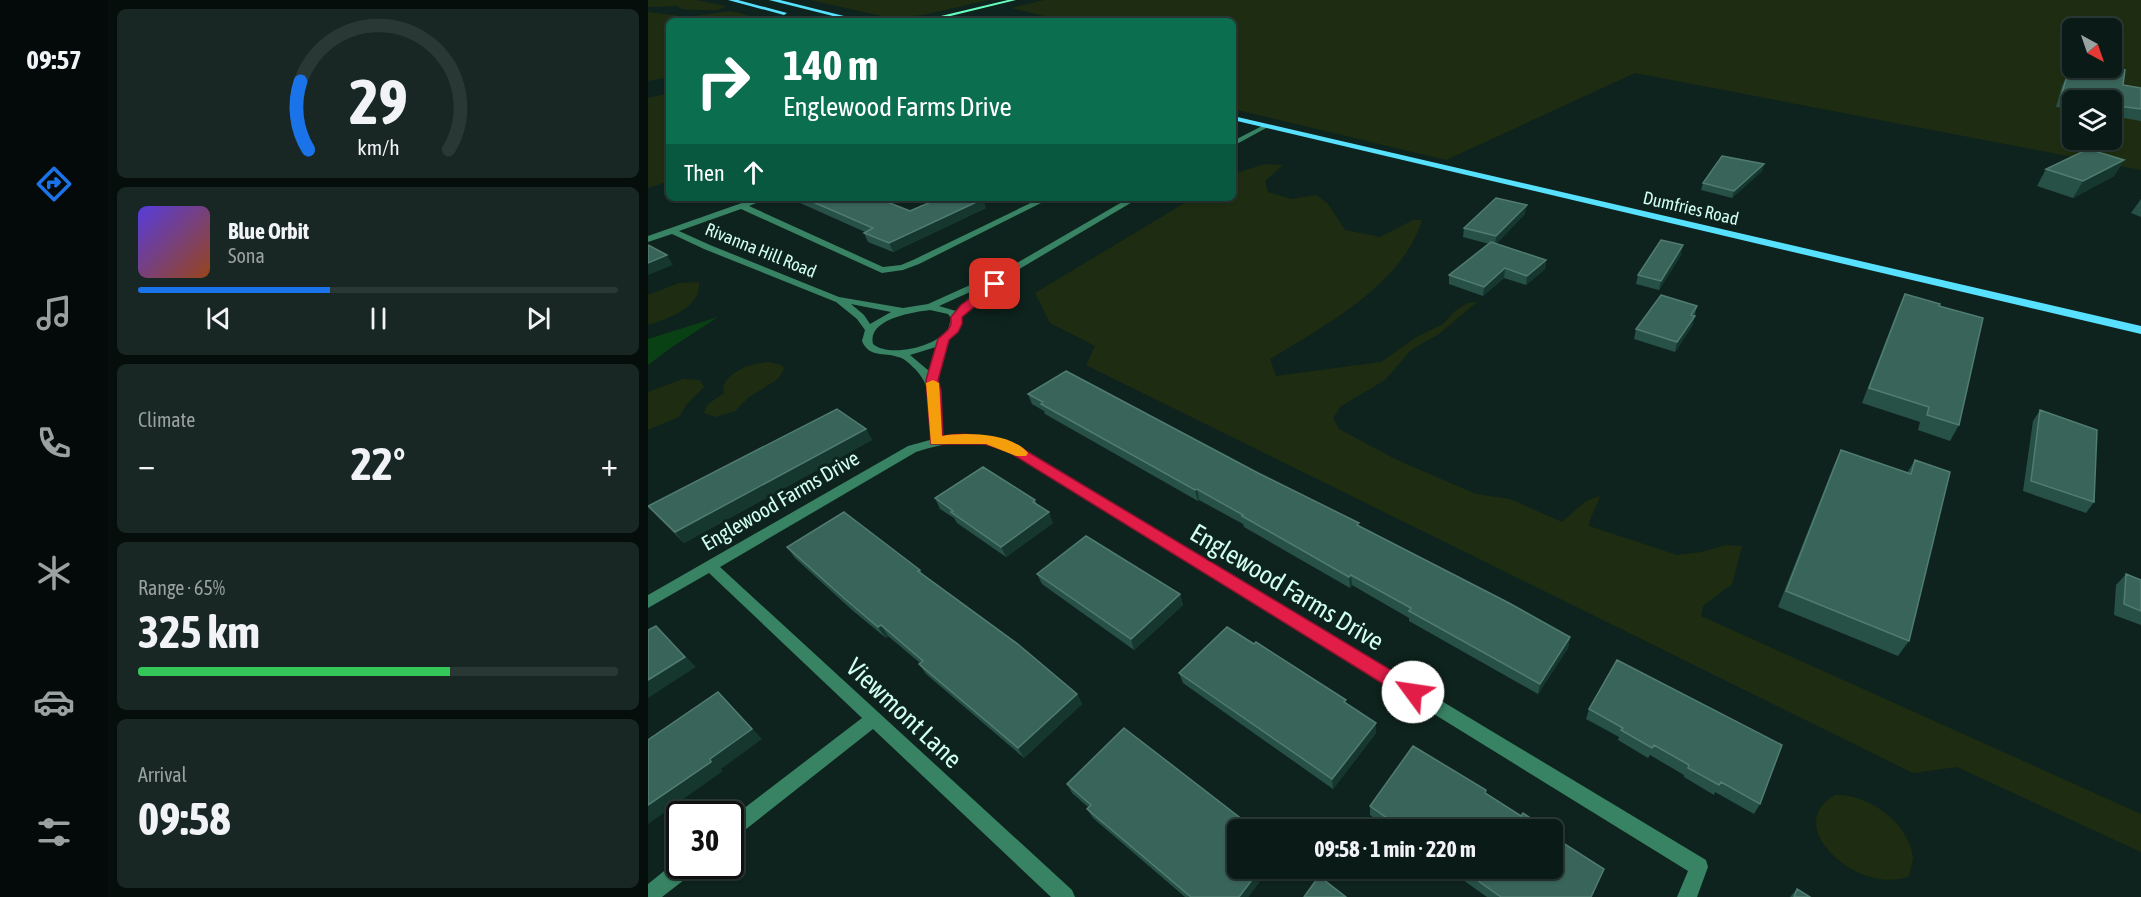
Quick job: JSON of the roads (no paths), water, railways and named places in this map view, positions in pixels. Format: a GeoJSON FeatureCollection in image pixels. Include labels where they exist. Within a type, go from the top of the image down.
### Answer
{"type":"FeatureCollection","features":[{"type":"Feature","properties":{"kind":"main road"},"geometry":{"type":"LineString","coordinates":[[731,0],[790,14]]}},
{"type":"Feature","properties":{"kind":"main road"},"geometry":{"type":"LineString","coordinates":[[772,0],[848,18]]}},
{"type":"Feature","properties":{"kind":"main road","name":"Dumfries Road"},"geometry":{"type":"LineString","coordinates":[[1236,119],[2141,330]]}},
{"type":"Feature","properties":{"kind":"street"},"geometry":{"type":"LineString","coordinates":[[936,18],[1014,0]]}},
{"type":"Feature","properties":{"kind":"street"},"geometry":{"type":"LineString","coordinates":[[1236,142],[1266,126]]}},
{"type":"Feature","properties":{"kind":"street"},"geometry":{"type":"LineString","coordinates":[[648,240],[756,201]]}},
{"type":"Feature","properties":{"kind":"street"},"geometry":{"type":"LineString","coordinates":[[742,206],[882,270],[903,267],[916,262],[1041,201]]}},
{"type":"Feature","properties":{"kind":"street"},"geometry":{"type":"LineString","coordinates":[[870,331],[883,320],[902,311],[930,307],[1013,269],[1130,201]]}},
{"type":"Feature","properties":{"kind":"street","name":"Rivanna Hill Road"},"geometry":{"type":"LineString","coordinates":[[673,231],[707,247],[837,298],[902,311]]}},
{"type":"Feature","properties":{"kind":"street"},"geometry":{"type":"LineString","coordinates":[[956,317],[971,301],[1013,269]]}},
{"type":"Feature","properties":{"kind":"street","name":"Rivanna Hill Road"},"geometry":{"type":"LineString","coordinates":[[837,298],[861,317],[870,331],[866,338],[868,345],[875,350],[900,353]]}},
{"type":"Feature","properties":{"kind":"street"},"geometry":{"type":"LineString","coordinates":[[900,353],[923,349],[952,332],[957,324],[956,317],[951,312],[930,307]]}},
{"type":"Feature","properties":{"kind":"street"},"geometry":{"type":"LineString","coordinates":[[936,441],[932,380],[943,339]]}},
{"type":"Feature","properties":{"kind":"street"},"geometry":{"type":"LineString","coordinates":[[900,353],[918,365],[932,380]]}},
{"type":"Feature","properties":{"kind":"street","name":"Englewood Farms Drive"},"geometry":{"type":"LineString","coordinates":[[648,602],[896,457],[936,441],[954,438],[996,441],[1014,449],[1699,867],[1687,897]]}},
{"type":"Feature","properties":{"kind":"street","name":"Viewmont Lane"},"geometry":{"type":"LineString","coordinates":[[710,566],[1065,897]]}},
{"type":"Feature","properties":{"kind":"street"},"geometry":{"type":"LineString","coordinates":[[744,820],[873,719]]}},
{"type":"Feature","properties":{"kind":"street"},"geometry":{"type":"LineString","coordinates":[[648,896],[670,879]]}}]}
